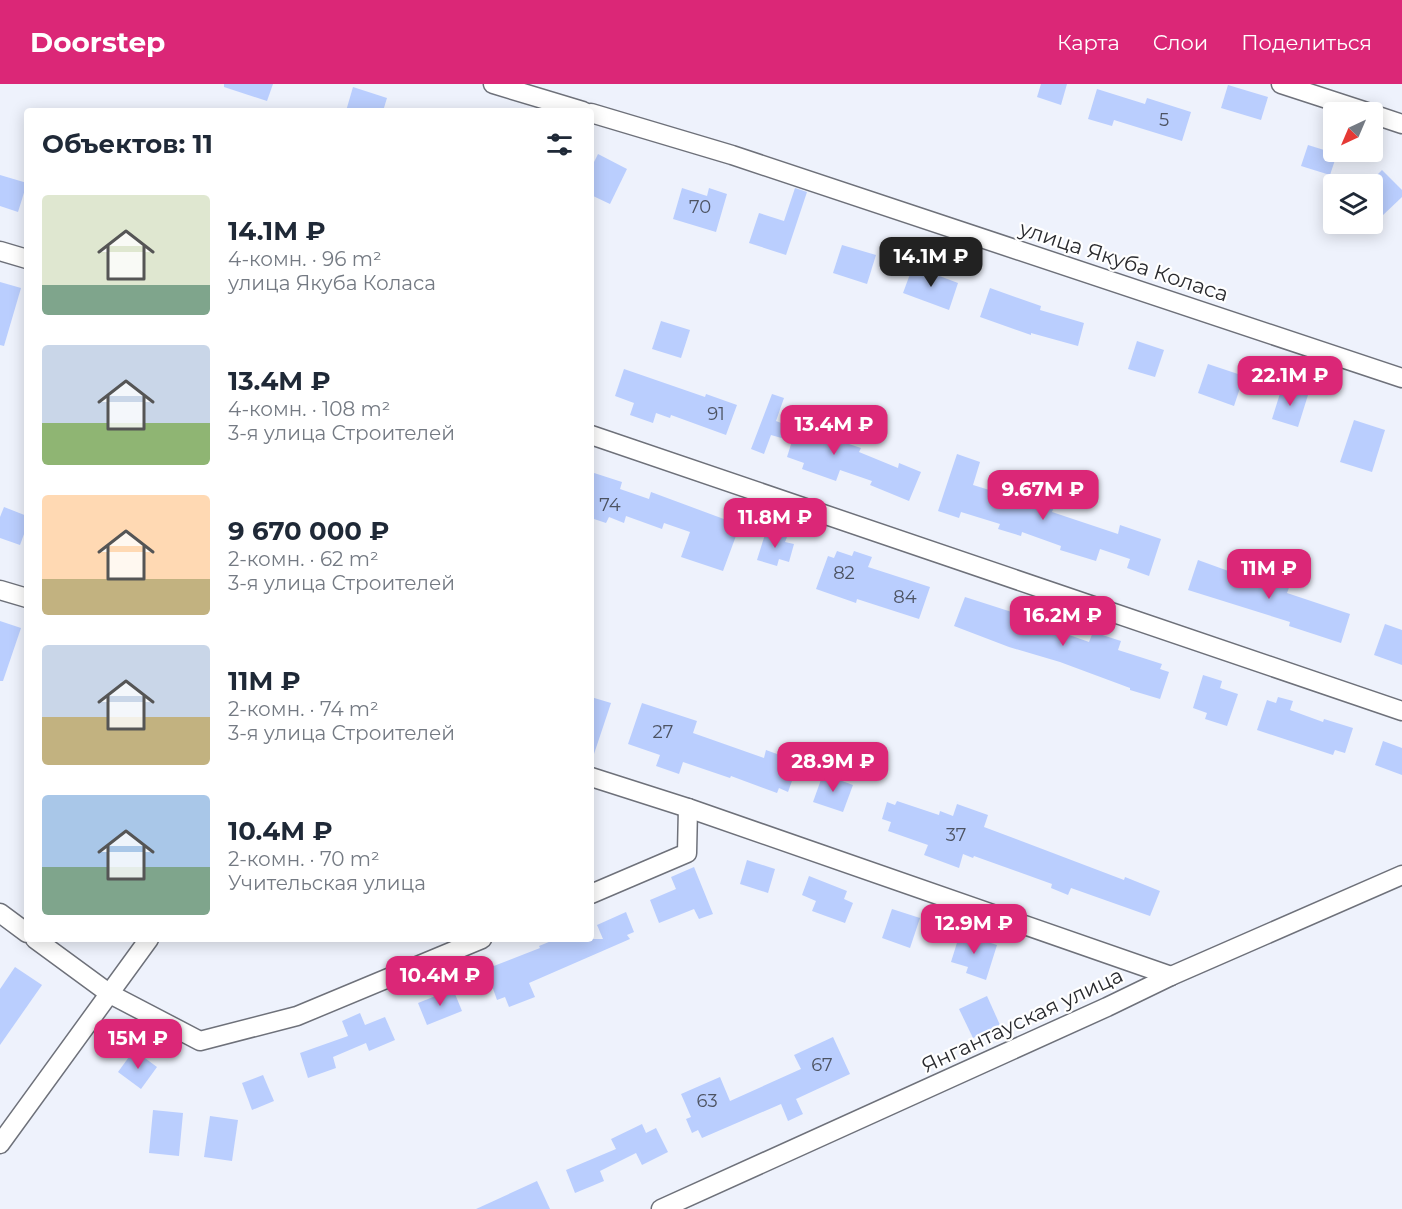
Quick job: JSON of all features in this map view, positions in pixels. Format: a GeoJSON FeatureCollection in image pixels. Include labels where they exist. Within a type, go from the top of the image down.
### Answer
{"type":"FeatureCollection","features":[{"type":"Feature","properties":{"kind":"street"},"geometry":{"type":"LineString","coordinates":[[493,84],[539,105],[561,108]]}},
{"type":"Feature","properties":{"kind":"street"},"geometry":{"type":"LineString","coordinates":[[1281,84],[1336,102]]}},
{"type":"Feature","properties":{"kind":"street","name":"улица Якуба Коласа"},"geometry":{"type":"LineString","coordinates":[[594,114],[732,155],[1402,378]]}},
{"type":"Feature","properties":{"kind":"street"},"geometry":{"type":"LineString","coordinates":[[1383,118],[1402,124]]}},
{"type":"Feature","properties":{"kind":"street"},"geometry":{"type":"LineString","coordinates":[[0,251],[24,258]]}},
{"type":"Feature","properties":{"kind":"street"},"geometry":{"type":"LineString","coordinates":[[594,436],[1402,711]]}},
{"type":"Feature","properties":{"kind":"street"},"geometry":{"type":"LineString","coordinates":[[0,590],[24,597]]}},
{"type":"Feature","properties":{"kind":"street"},"geometry":{"type":"LineString","coordinates":[[594,778],[1171,976]]}},
{"type":"Feature","properties":{"kind":"street"},"geometry":{"type":"LineString","coordinates":[[594,893],[687,854],[687,808]]}},
{"type":"Feature","properties":{"kind":"street","name":"Янгантауская улица"},"geometry":{"type":"LineString","coordinates":[[661,1209],[1171,976],[1402,875]]}},
{"type":"Feature","properties":{"kind":"street"},"geometry":{"type":"LineString","coordinates":[[0,914],[24,931]]}},
{"type":"Feature","properties":{"kind":"street"},"geometry":{"type":"LineString","coordinates":[[39,942],[110,994],[200,1041],[297,1016],[475,942]]}},
{"type":"Feature","properties":{"kind":"street"},"geometry":{"type":"LineString","coordinates":[[0,1144],[147,942]]}},
{"type":"Feature","properties":{"kind":"building"},"geometry":{"type":"Polygon","coordinates":[[[224,84],[273,84],[267,101],[224,87],[224,84]]]}},
{"type":"Feature","properties":{"kind":"building"},"geometry":{"type":"Polygon","coordinates":[[[1041,84],[1067,84],[1061,105],[1037,97],[1041,84]]]}},
{"type":"Feature","properties":{"kind":"building"},"geometry":{"type":"Polygon","coordinates":[[[1228,85],[1268,97],[1261,120],[1221,108],[1228,85]]]}},
{"type":"Feature","properties":{"kind":"building"},"geometry":{"type":"Polygon","coordinates":[[[353,87],[387,98],[384,108],[347,108],[353,87]]]}},
{"type":"Feature","properties":{"kind":"building"},"geometry":{"type":"Polygon","coordinates":[[[1097,89],[1145,104],[1147,98],[1191,112],[1182,141],[1114,120],[1112,126],[1088,119],[1097,89]]]}},
{"type":"Feature","properties":{"kind":"building"},"geometry":{"type":"Polygon","coordinates":[[[1308,145],[1323,150],[1323,162],[1334,162],[1330,174],[1301,166],[1308,145]]]}},
{"type":"Feature","properties":{"kind":"building"},"geometry":{"type":"Polygon","coordinates":[[[598,154],[627,169],[610,204],[594,196],[594,162],[598,154]]]}},
{"type":"Feature","properties":{"kind":"building"},"geometry":{"type":"Polygon","coordinates":[[[1382,170],[1402,190],[1402,197],[1383,215],[1383,174],[1378,174],[1382,170]]]}},
{"type":"Feature","properties":{"kind":"building"},"geometry":{"type":"Polygon","coordinates":[[[0,175],[24,182],[24,193],[18,212],[0,206],[0,175]]]}},
{"type":"Feature","properties":{"kind":"building"},"geometry":{"type":"Polygon","coordinates":[[[682,188],[707,196],[709,188],[727,194],[716,232],[673,219],[682,188]]]}},
{"type":"Feature","properties":{"kind":"building"},"geometry":{"type":"Polygon","coordinates":[[[795,188],[807,192],[786,255],[749,243],[759,213],[784,221],[795,188]]]}},
{"type":"Feature","properties":{"kind":"building"},"geometry":{"type":"Polygon","coordinates":[[[842,245],[876,255],[867,284],[833,273],[842,245]]]}},
{"type":"Feature","properties":{"kind":"building"},"geometry":{"type":"Polygon","coordinates":[[[913,266],[958,283],[949,310],[903,293],[913,266]]]}},
{"type":"Feature","properties":{"kind":"building"},"geometry":{"type":"Polygon","coordinates":[[[0,282],[21,288],[4,346],[0,345],[0,282]]]}},
{"type":"Feature","properties":{"kind":"building"},"geometry":{"type":"Polygon","coordinates":[[[990,288],[1041,306],[1040,310],[1084,323],[1078,346],[1031,333],[1031,335],[980,317],[990,288]]]}},
{"type":"Feature","properties":{"kind":"building"},"geometry":{"type":"Polygon","coordinates":[[[661,321],[690,330],[681,358],[652,349],[661,321]]]}},
{"type":"Feature","properties":{"kind":"building"},"geometry":{"type":"Polygon","coordinates":[[[1137,341],[1164,350],[1155,377],[1128,369],[1137,341]]]}},
{"type":"Feature","properties":{"kind":"building"},"geometry":{"type":"Polygon","coordinates":[[[1208,364],[1244,376],[1234,406],[1198,393],[1208,364]]]}},
{"type":"Feature","properties":{"kind":"building"},"geometry":{"type":"Polygon","coordinates":[[[624,369],[705,397],[706,394],[737,405],[726,435],[671,415],[670,418],[656,413],[653,423],[630,415],[634,403],[615,396],[624,369]]]}},
{"type":"Feature","properties":{"kind":"building"},"geometry":{"type":"Polygon","coordinates":[[[1282,387],[1308,395],[1298,427],[1272,419],[1282,387]]]}},
{"type":"Feature","properties":{"kind":"building"},"geometry":{"type":"Polygon","coordinates":[[[772,394],[784,398],[776,421],[822,439],[821,442],[832,446],[834,439],[861,448],[859,452],[898,468],[899,463],[921,472],[909,501],[870,485],[872,481],[840,470],[836,481],[802,469],[804,463],[787,457],[792,441],[771,435],[764,454],[751,449],[772,394]]]}},
{"type":"Feature","properties":{"kind":"building"},"geometry":{"type":"Polygon","coordinates":[[[1354,420],[1385,430],[1372,472],[1340,462],[1354,420]]]}},
{"type":"Feature","properties":{"kind":"building"},"geometry":{"type":"Polygon","coordinates":[[[957,454],[980,462],[973,485],[1009,496],[1011,492],[1054,507],[1052,512],[1118,534],[1120,525],[1161,539],[1149,576],[1127,568],[1130,559],[1100,549],[1096,561],[1060,550],[1061,546],[1022,532],[1021,536],[998,529],[1000,524],[961,512],[959,518],[938,511],[957,454]]]}},
{"type":"Feature","properties":{"kind":"building"},"geometry":{"type":"Polygon","coordinates":[[[594,473],[622,482],[620,489],[649,499],[651,492],[740,525],[723,571],[681,557],[690,532],[664,523],[662,529],[626,516],[624,523],[609,517],[606,523],[594,519],[594,473]]]}},
{"type":"Feature","properties":{"kind":"building"},"geometry":{"type":"Polygon","coordinates":[[[4,507],[24,515],[24,534],[20,545],[0,538],[0,517],[4,507]]]}},
{"type":"Feature","properties":{"kind":"building"},"geometry":{"type":"Polygon","coordinates":[[[766,531],[787,537],[785,542],[794,544],[789,562],[779,559],[777,566],[757,560],[766,531]]]}},
{"type":"Feature","properties":{"kind":"building"},"geometry":{"type":"Polygon","coordinates":[[[837,551],[852,556],[854,551],[872,557],[868,567],[930,587],[919,619],[857,599],[856,603],[816,589],[828,556],[834,558],[837,551]]]}},
{"type":"Feature","properties":{"kind":"building"},"geometry":{"type":"Polygon","coordinates":[[[1198,560],[1245,577],[1246,572],[1290,585],[1287,593],[1350,614],[1341,643],[1289,626],[1290,622],[1188,590],[1198,560]]]}},
{"type":"Feature","properties":{"kind":"building"},"geometry":{"type":"Polygon","coordinates":[[[965,597],[1059,627],[1058,631],[1089,642],[1093,632],[1121,641],[1118,650],[1162,664],[1160,669],[1169,672],[1160,699],[954,626],[965,597]]]}},
{"type":"Feature","properties":{"kind":"building"},"geometry":{"type":"Polygon","coordinates":[[[0,621],[21,628],[3,681],[0,681],[0,621]]]}},
{"type":"Feature","properties":{"kind":"building"},"geometry":{"type":"Polygon","coordinates":[[[1385,624],[1402,630],[1402,665],[1374,655],[1385,624]]]}},
{"type":"Feature","properties":{"kind":"building"},"geometry":{"type":"Polygon","coordinates":[[[1203,675],[1222,681],[1220,688],[1238,694],[1227,726],[1205,719],[1207,713],[1193,708],[1203,675]]]}},
{"type":"Feature","properties":{"kind":"building"},"geometry":{"type":"Polygon","coordinates":[[[1278,697],[1293,701],[1290,710],[1323,722],[1324,719],[1353,728],[1345,753],[1335,750],[1333,755],[1257,730],[1267,700],[1276,703],[1278,697]]]}},
{"type":"Feature","properties":{"kind":"building"},"geometry":{"type":"Polygon","coordinates":[[[594,698],[611,703],[594,754],[594,698]]]}},
{"type":"Feature","properties":{"kind":"building"},"geometry":{"type":"Polygon","coordinates":[[[642,703],[697,721],[693,733],[764,758],[766,750],[788,758],[786,763],[797,767],[788,792],[779,788],[777,793],[683,762],[679,774],[656,766],[660,755],[628,744],[642,703]]]}},
{"type":"Feature","properties":{"kind":"building"},"geometry":{"type":"Polygon","coordinates":[[[1383,741],[1402,748],[1402,775],[1375,765],[1383,741]]]}},
{"type":"Feature","properties":{"kind":"building"},"geometry":{"type":"Polygon","coordinates":[[[823,774],[853,785],[843,812],[813,802],[823,774]]]}},
{"type":"Feature","properties":{"kind":"building"},"geometry":{"type":"Polygon","coordinates":[[[897,801],[939,815],[940,811],[953,816],[957,804],[988,815],[984,827],[1124,880],[1125,877],[1160,891],[1150,916],[1071,888],[1068,895],[1051,888],[1052,884],[974,856],[973,858],[963,854],[959,868],[924,855],[928,845],[888,831],[891,822],[882,819],[887,802],[895,805],[897,801]]]}},
{"type":"Feature","properties":{"kind":"building"},"geometry":{"type":"Polygon","coordinates":[[[747,860],[775,869],[768,893],[740,884],[747,860]]]}},
{"type":"Feature","properties":{"kind":"building"},"geometry":{"type":"Polygon","coordinates":[[[694,867],[713,914],[699,919],[694,909],[659,923],[650,900],[676,889],[671,877],[694,867]]]}},
{"type":"Feature","properties":{"kind":"building"},"geometry":{"type":"Polygon","coordinates":[[[809,876],[847,891],[844,899],[853,903],[845,923],[812,911],[816,901],[802,895],[809,876]]]}},
{"type":"Feature","properties":{"kind":"building"},"geometry":{"type":"Polygon","coordinates":[[[892,909],[920,918],[910,948],[882,938],[892,909]]]}},
{"type":"Feature","properties":{"kind":"building"},"geometry":{"type":"Polygon","coordinates":[[[626,912],[634,932],[627,935],[630,939],[529,983],[535,997],[509,1007],[505,997],[497,1000],[486,969],[540,948],[539,946],[549,942],[594,942],[594,939],[603,939],[597,925],[626,912]]]}},
{"type":"Feature","properties":{"kind":"building"},"geometry":{"type":"Polygon","coordinates":[[[960,933],[997,945],[986,980],[966,973],[968,967],[951,962],[960,933]]]}},
{"type":"Feature","properties":{"kind":"building"},"geometry":{"type":"Polygon","coordinates":[[[15,967],[42,985],[0,1045],[0,989],[15,967]]]}},
{"type":"Feature","properties":{"kind":"building"},"geometry":{"type":"Polygon","coordinates":[[[453,989],[462,1011],[427,1025],[418,1003],[453,989]]]}},
{"type":"Feature","properties":{"kind":"building"},"geometry":{"type":"Polygon","coordinates":[[[987,996],[1000,1025],[973,1038],[959,1009],[987,996]]]}},
{"type":"Feature","properties":{"kind":"building"},"geometry":{"type":"Polygon","coordinates":[[[360,1013],[365,1025],[385,1017],[395,1040],[369,1051],[366,1043],[333,1057],[336,1068],[308,1078],[300,1053],[348,1036],[342,1021],[360,1013]]]}},
{"type":"Feature","properties":{"kind":"building"},"geometry":{"type":"Polygon","coordinates":[[[833,1037],[850,1074],[796,1099],[803,1114],[788,1121],[781,1104],[702,1138],[698,1130],[692,1133],[686,1119],[691,1117],[681,1094],[720,1077],[730,1101],[801,1069],[794,1055],[833,1037]]]}},
{"type":"Feature","properties":{"kind":"building"},"geometry":{"type":"Polygon","coordinates":[[[134,1050],[157,1067],[141,1089],[118,1072],[134,1050]]]}},
{"type":"Feature","properties":{"kind":"building"},"geometry":{"type":"Polygon","coordinates":[[[263,1075],[274,1101],[252,1110],[242,1083],[263,1075]]]}},
{"type":"Feature","properties":{"kind":"building"},"geometry":{"type":"Polygon","coordinates":[[[153,1110],[183,1113],[179,1156],[149,1153],[153,1110]]]}},
{"type":"Feature","properties":{"kind":"building"},"geometry":{"type":"Polygon","coordinates":[[[210,1116],[238,1120],[232,1161],[204,1157],[210,1116]]]}},
{"type":"Feature","properties":{"kind":"building"},"geometry":{"type":"Polygon","coordinates":[[[642,1124],[646,1133],[656,1128],[668,1152],[642,1165],[636,1153],[600,1171],[604,1181],[575,1193],[566,1170],[616,1149],[611,1139],[642,1124]]]}},
{"type":"Feature","properties":{"kind":"building"},"geometry":{"type":"Polygon","coordinates":[[[537,1181],[550,1209],[476,1209],[537,1181]]]}}]}
